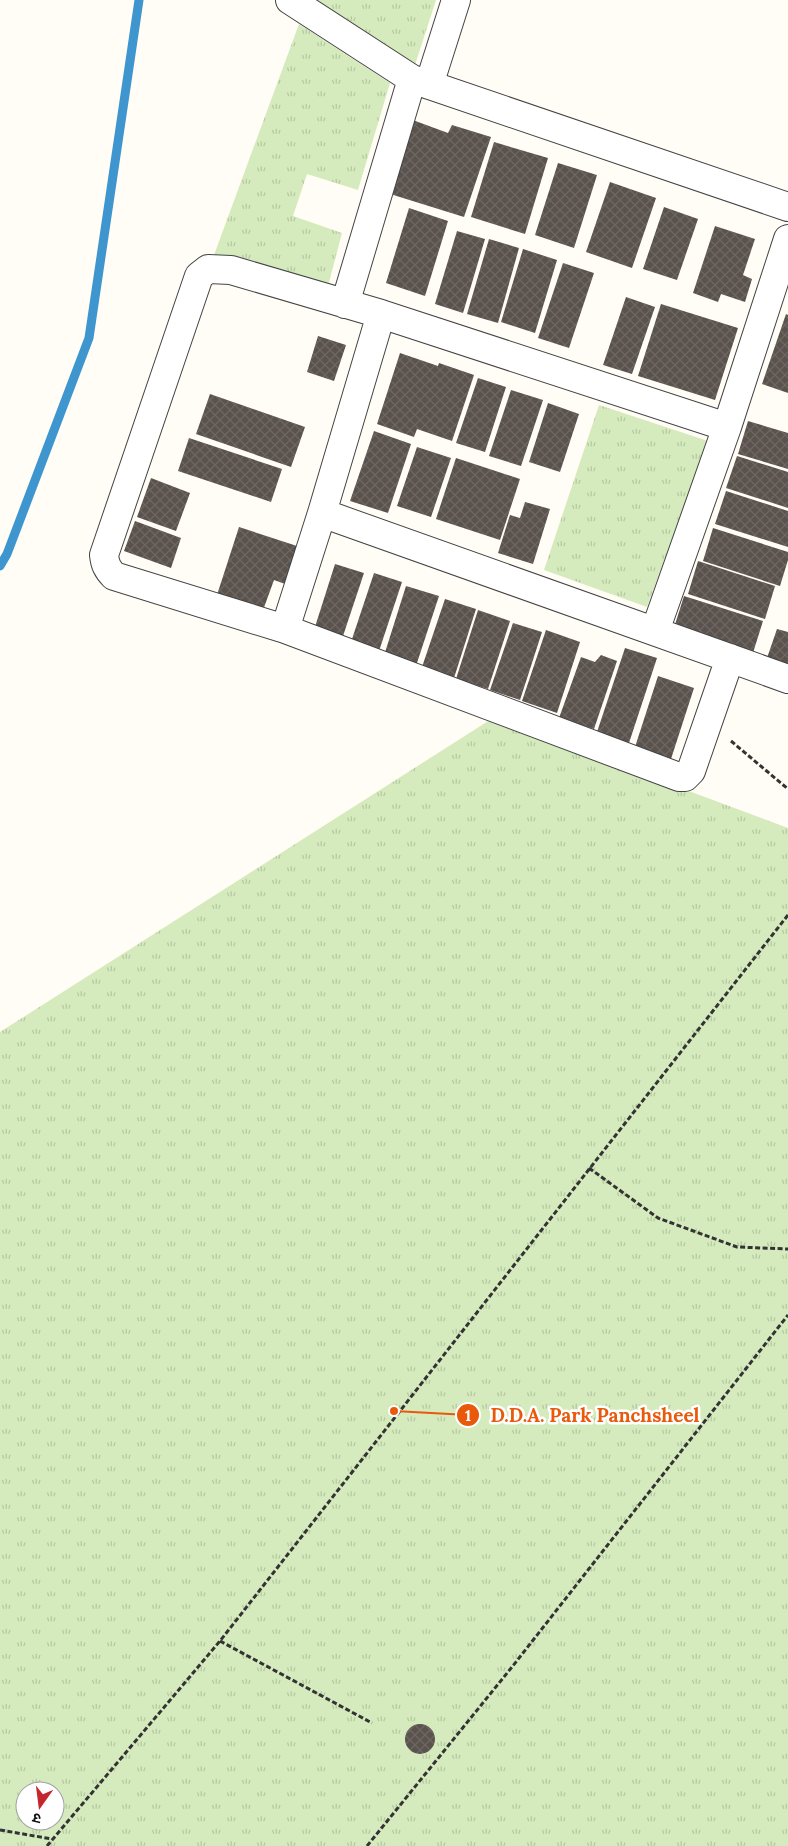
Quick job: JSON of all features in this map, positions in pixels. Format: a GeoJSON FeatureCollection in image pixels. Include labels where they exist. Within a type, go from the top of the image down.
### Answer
{"type":"FeatureCollection","features":[{"type":"Feature","properties":{"kind":"street"},"geometry":{"type":"LineString","coordinates":[[290,0],[420,82],[788,207]]}},
{"type":"Feature","properties":{"kind":"street"},"geometry":{"type":"LineString","coordinates":[[345,304],[420,82],[456,0]]}},
{"type":"Feature","properties":{"kind":"street"},"geometry":{"type":"LineString","coordinates":[[655,631],[727,427],[788,240]]}},
{"type":"Feature","properties":{"kind":"street"},"geometry":{"type":"LineString","coordinates":[[727,427],[381,314],[231,270],[208,269],[199,276],[104,555],[104,562],[114,576],[285,629],[679,777],[685,777],[691,770],[730,658]]}},
{"type":"Feature","properties":{"kind":"street"},"geometry":{"type":"LineString","coordinates":[[285,629],[322,513],[381,314]]}},
{"type":"Feature","properties":{"kind":"street"},"geometry":{"type":"LineString","coordinates":[[322,513],[788,679]]}},
{"type":"Feature","properties":{"kind":"path"},"geometry":{"type":"LineString","coordinates":[[707,722],[788,789]]}},
{"type":"Feature","properties":{"kind":"path"},"geometry":{"type":"LineString","coordinates":[[47,1846],[220,1641],[788,915]]}},
{"type":"Feature","properties":{"kind":"path"},"geometry":{"type":"LineString","coordinates":[[589,1168],[658,1218],[737,1247],[788,1249]]}},
{"type":"Feature","properties":{"kind":"path"},"geometry":{"type":"LineString","coordinates":[[367,1846],[511,1669],[788,1315]]}},
{"type":"Feature","properties":{"kind":"path"},"geometry":{"type":"LineString","coordinates":[[220,1641],[372,1724]]}},
{"type":"Feature","properties":{"kind":"path"},"geometry":{"type":"LineString","coordinates":[[0,1830],[52,1839]]}},
{"type":"Feature","properties":{"kind":"green space"},"geometry":{"type":"Polygon","coordinates":[[[308,0],[436,0],[415,65],[308,0]]]}},
{"type":"Feature","properties":{"kind":"green space"},"geometry":{"type":"Polygon","coordinates":[[[299,24],[390,83],[358,190],[307,174],[293,216],[342,233],[327,290],[214,255],[299,24]]]}},
{"type":"Feature","properties":{"kind":"green space"},"geometry":{"type":"Polygon","coordinates":[[[599,405],[708,441],[647,607],[544,570],[599,405]]]}},
{"type":"Feature","properties":{"kind":"green space"},"geometry":{"type":"Polygon","coordinates":[[[493,718],[788,828],[788,1846],[0,1846],[0,1032],[493,718]]]}},
{"type":"Feature","properties":{"kind":"building"},"geometry":{"type":"Polygon","coordinates":[[[410,119],[448,133],[452,125],[491,137],[464,217],[387,193],[410,119]]]}},
{"type":"Feature","properties":{"kind":"building"},"geometry":{"type":"Polygon","coordinates":[[[494,142],[548,158],[525,234],[471,217],[494,142]]]}},
{"type":"Feature","properties":{"kind":"building"},"geometry":{"type":"Polygon","coordinates":[[[558,163],[597,175],[574,248],[535,235],[558,163]]]}},
{"type":"Feature","properties":{"kind":"building"},"geometry":{"type":"Polygon","coordinates":[[[610,182],[656,198],[632,268],[586,252],[610,182]]]}},
{"type":"Feature","properties":{"kind":"building"},"geometry":{"type":"Polygon","coordinates":[[[664,207],[698,219],[677,280],[643,269],[664,207]]]}},
{"type":"Feature","properties":{"kind":"building"},"geometry":{"type":"Polygon","coordinates":[[[409,208],[448,221],[425,296],[386,283],[409,208]]]}},
{"type":"Feature","properties":{"kind":"building"},"geometry":{"type":"Polygon","coordinates":[[[715,226],[755,239],[743,275],[752,279],[745,302],[721,294],[718,302],[693,293],[715,226]]]}},
{"type":"Feature","properties":{"kind":"building"},"geometry":{"type":"Polygon","coordinates":[[[457,231],[485,239],[463,313],[435,304],[457,231]]]}},
{"type":"Feature","properties":{"kind":"building"},"geometry":{"type":"Polygon","coordinates":[[[489,239],[519,248],[498,323],[467,314],[489,239]]]}},
{"type":"Feature","properties":{"kind":"building"},"geometry":{"type":"Polygon","coordinates":[[[523,249],[557,260],[535,333],[501,322],[523,249]]]}},
{"type":"Feature","properties":{"kind":"building"},"geometry":{"type":"Polygon","coordinates":[[[563,263],[594,273],[569,348],[538,338],[563,263]]]}},
{"type":"Feature","properties":{"kind":"building"},"geometry":{"type":"Polygon","coordinates":[[[626,297],[655,307],[632,374],[603,365],[626,297]]]}},
{"type":"Feature","properties":{"kind":"building"},"geometry":{"type":"Polygon","coordinates":[[[661,304],[738,328],[715,400],[638,376],[661,304]]]}},
{"type":"Feature","properties":{"kind":"building"},"geometry":{"type":"Polygon","coordinates":[[[786,314],[788,315],[788,393],[762,384],[786,314]]]}},
{"type":"Feature","properties":{"kind":"building"},"geometry":{"type":"Polygon","coordinates":[[[318,336],[346,345],[334,381],[307,372],[318,336]]]}},
{"type":"Feature","properties":{"kind":"building"},"geometry":{"type":"Polygon","coordinates":[[[400,353],[438,366],[439,363],[474,375],[452,441],[417,429],[414,437],[377,424],[400,353]]]}},
{"type":"Feature","properties":{"kind":"building"},"geometry":{"type":"Polygon","coordinates":[[[478,378],[506,387],[485,452],[456,443],[478,378]]]}},
{"type":"Feature","properties":{"kind":"building"},"geometry":{"type":"Polygon","coordinates":[[[511,390],[543,400],[521,466],[489,456],[511,390]]]}},
{"type":"Feature","properties":{"kind":"building"},"geometry":{"type":"Polygon","coordinates":[[[210,394],[305,427],[291,467],[196,434],[210,394]]]}},
{"type":"Feature","properties":{"kind":"building"},"geometry":{"type":"Polygon","coordinates":[[[548,403],[579,414],[560,472],[529,462],[548,403]]]}},
{"type":"Feature","properties":{"kind":"building"},"geometry":{"type":"Polygon","coordinates":[[[748,421],[788,433],[788,469],[738,454],[748,421]]]}},
{"type":"Feature","properties":{"kind":"building"},"geometry":{"type":"Polygon","coordinates":[[[374,431],[411,444],[388,513],[350,501],[374,431]]]}},
{"type":"Feature","properties":{"kind":"building"},"geometry":{"type":"Polygon","coordinates":[[[189,438],[282,469],[271,502],[178,471],[189,438]]]}},
{"type":"Feature","properties":{"kind":"building"},"geometry":{"type":"Polygon","coordinates":[[[417,447],[451,458],[431,517],[397,506],[417,447]]]}},
{"type":"Feature","properties":{"kind":"building"},"geometry":{"type":"Polygon","coordinates":[[[737,456],[788,472],[788,508],[726,488],[737,456]]]}},
{"type":"Feature","properties":{"kind":"building"},"geometry":{"type":"Polygon","coordinates":[[[456,458],[520,479],[500,540],[436,519],[456,458]]]}},
{"type":"Feature","properties":{"kind":"building"},"geometry":{"type":"Polygon","coordinates":[[[151,478],[190,493],[176,531],[137,517],[151,478]]]}},
{"type":"Feature","properties":{"kind":"building"},"geometry":{"type":"Polygon","coordinates":[[[726,491],[788,511],[788,547],[715,524],[726,491]]]}},
{"type":"Feature","properties":{"kind":"building"},"geometry":{"type":"Polygon","coordinates":[[[525,502],[550,509],[533,564],[498,553],[510,515],[520,518],[525,502]]]}},
{"type":"Feature","properties":{"kind":"building"},"geometry":{"type":"Polygon","coordinates":[[[135,521],[181,538],[171,568],[124,551],[135,521]]]}},
{"type":"Feature","properties":{"kind":"building"},"geometry":{"type":"Polygon","coordinates":[[[239,527],[297,546],[285,584],[274,580],[262,613],[216,598],[239,527]]]}},
{"type":"Feature","properties":{"kind":"building"},"geometry":{"type":"Polygon","coordinates":[[[713,528],[788,552],[788,560],[780,586],[703,561],[713,528]]]}},
{"type":"Feature","properties":{"kind":"building"},"geometry":{"type":"Polygon","coordinates":[[[698,561],[775,586],[765,619],[688,594],[698,561]]]}},
{"type":"Feature","properties":{"kind":"building"},"geometry":{"type":"Polygon","coordinates":[[[335,564],[364,573],[342,639],[314,630],[335,564]]]}},
{"type":"Feature","properties":{"kind":"building"},"geometry":{"type":"Polygon","coordinates":[[[374,573],[402,582],[377,657],[349,648],[374,573]]]}},
{"type":"Feature","properties":{"kind":"building"},"geometry":{"type":"Polygon","coordinates":[[[406,586],[439,596],[414,672],[382,662],[406,586]]]}},
{"type":"Feature","properties":{"kind":"building"},"geometry":{"type":"Polygon","coordinates":[[[684,596],[763,621],[752,656],[673,631],[684,596]]]}},
{"type":"Feature","properties":{"kind":"building"},"geometry":{"type":"Polygon","coordinates":[[[445,599],[476,609],[454,678],[422,667],[445,599]]]}},
{"type":"Feature","properties":{"kind":"building"},"geometry":{"type":"Polygon","coordinates":[[[478,610],[510,621],[488,689],[456,679],[478,610]]]}},
{"type":"Feature","properties":{"kind":"building"},"geometry":{"type":"Polygon","coordinates":[[[513,623],[542,632],[520,700],[490,690],[513,623]]]}},
{"type":"Feature","properties":{"kind":"building"},"geometry":{"type":"Polygon","coordinates":[[[777,629],[788,632],[788,665],[767,658],[777,629]]]}},
{"type":"Feature","properties":{"kind":"building"},"geometry":{"type":"Polygon","coordinates":[[[546,630],[580,642],[557,713],[522,701],[546,630]]]}},
{"type":"Feature","properties":{"kind":"building"},"geometry":{"type":"Polygon","coordinates":[[[625,648],[657,658],[628,746],[596,735],[625,648]]]}},
{"type":"Feature","properties":{"kind":"building"},"geometry":{"type":"Polygon","coordinates":[[[601,655],[617,661],[594,729],[559,718],[581,657],[595,662],[601,655]]]}},
{"type":"Feature","properties":{"kind":"building"},"geometry":{"type":"Polygon","coordinates":[[[658,676],[694,688],[671,759],[635,747],[658,676]]]}},
{"type":"Feature","properties":{"kind":"building"},"geometry":{"type":"Polygon","coordinates":[[[420,1724],[431,1728],[435,1739],[431,1750],[420,1754],[409,1750],[405,1739],[409,1728],[420,1724]]]}},
{"type":"Feature","properties":{"kind":"waterway"},"geometry":{"type":"LineString","coordinates":[[0,566],[7,554],[89,338],[139,0]]}},
{"type":"Feature","properties":{"kind":"place","name":"D.D.A. Park Panchsheel"},"geometry":{"type":"Point","coordinates":[394,1411]}}]}
